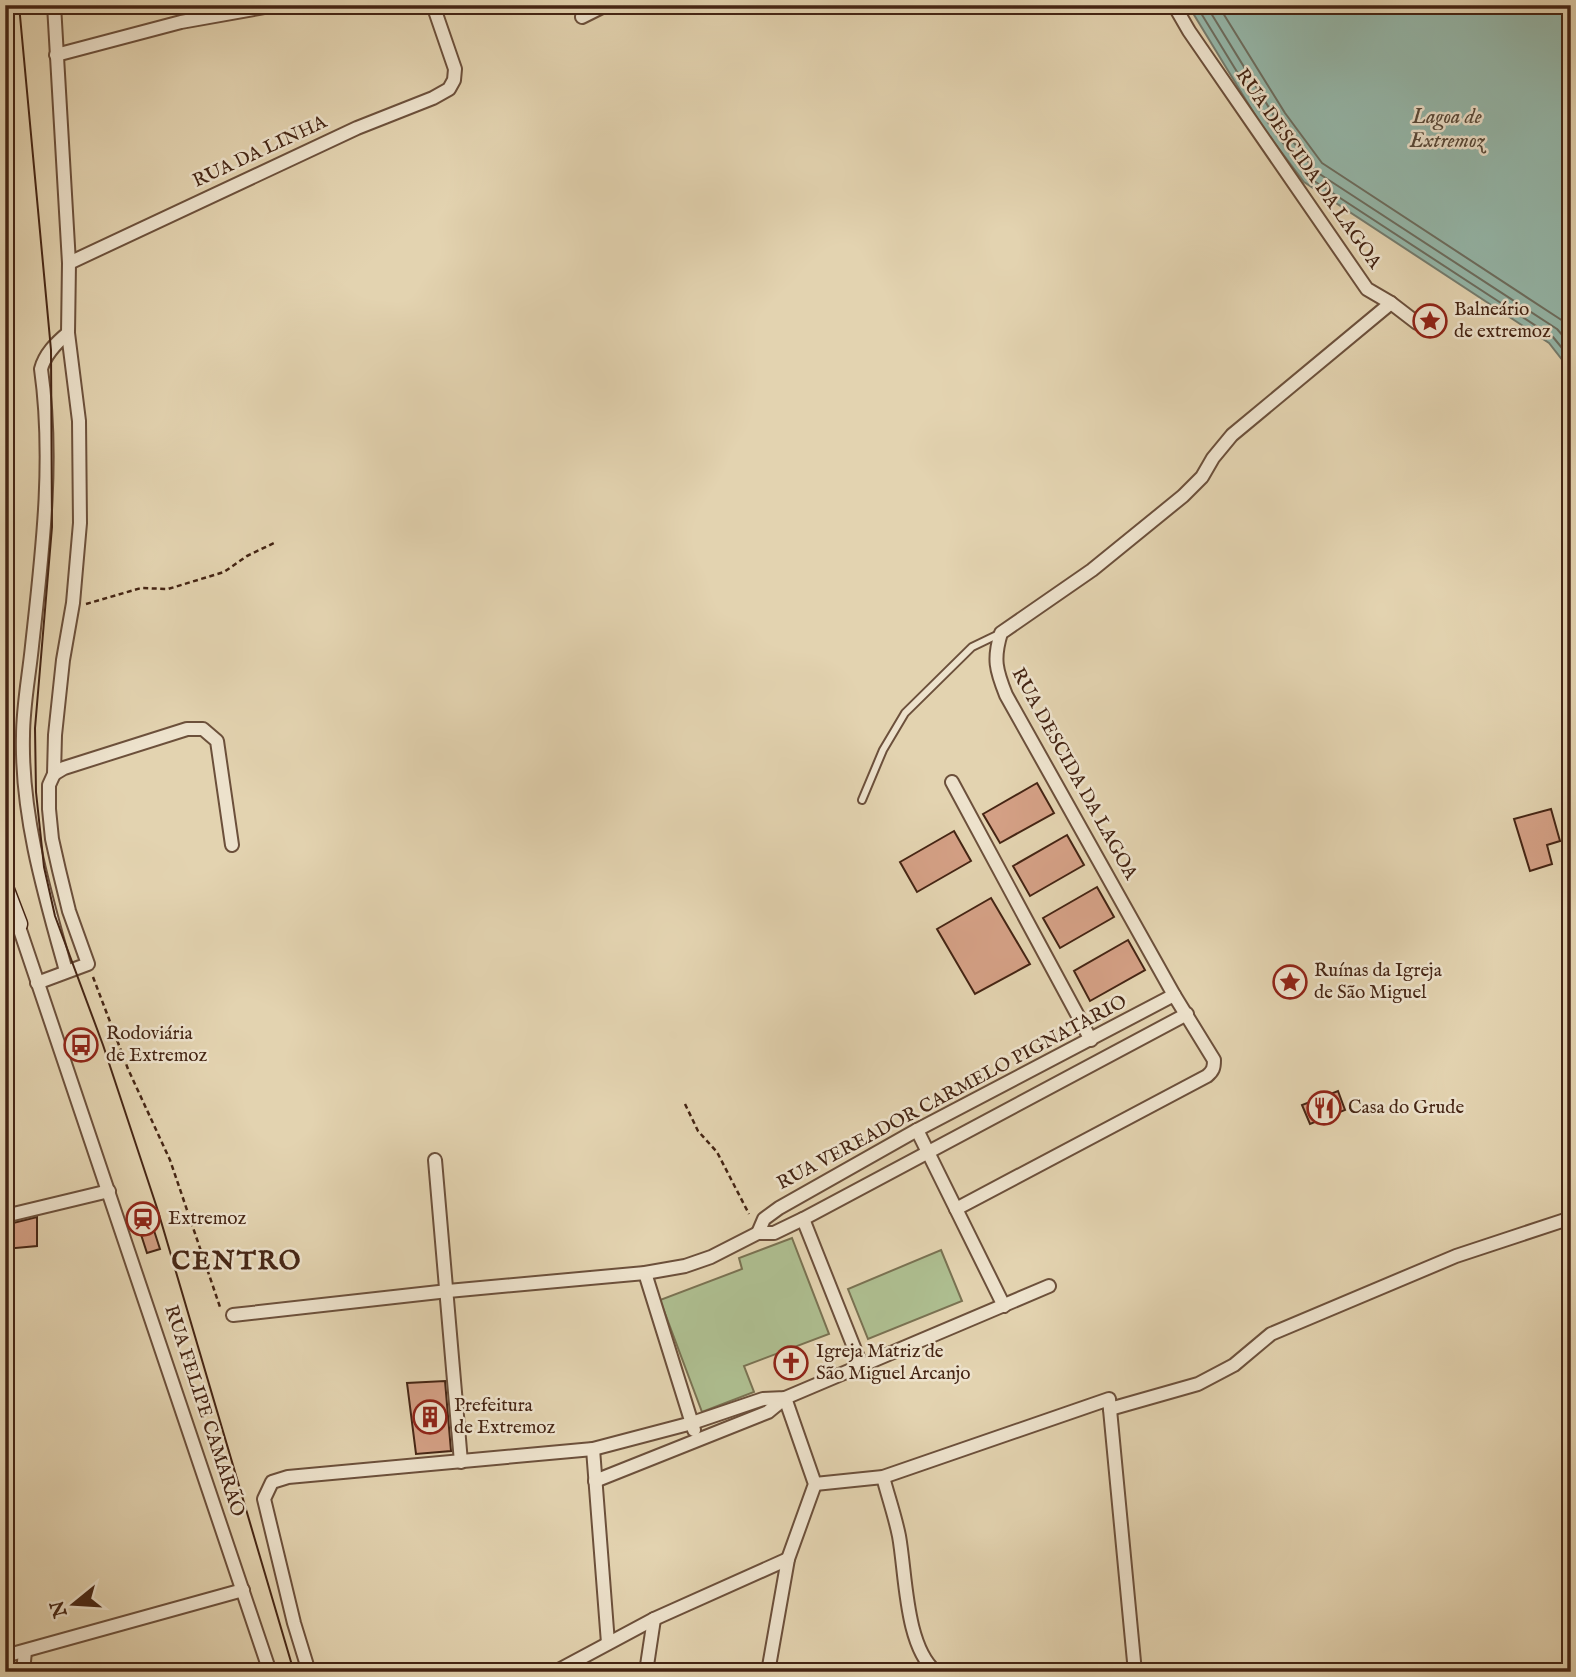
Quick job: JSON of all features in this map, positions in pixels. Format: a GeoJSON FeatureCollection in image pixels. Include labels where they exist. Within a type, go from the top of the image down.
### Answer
{"type":"FeatureCollection","features":[{"type":"Feature","properties":{"kind":"main road"},"geometry":{"type":"LineString","coordinates":[[5,890],[11,925]]}},
{"type":"Feature","properties":{"kind":"street"},"geometry":{"type":"LineString","coordinates":[[37,983],[88,964],[69,911],[52,839],[49,785],[54,774],[55,735],[80,523],[79,421],[68,333],[69,263],[54,5]]}},
{"type":"Feature","properties":{"kind":"street"},"geometry":{"type":"LineString","coordinates":[[56,55],[167,25],[276,5]]}},
{"type":"Feature","properties":{"kind":"street","name":"RUA DA LINHA"},"geometry":{"type":"LineString","coordinates":[[69,263],[357,128],[449,89],[454,80],[455,69],[433,5]]}},
{"type":"Feature","properties":{"kind":"street","name":"RUA DESCIDA DA LAGOA"},"geometry":{"type":"LineString","coordinates":[[1174,5],[1367,289],[1417,323]]}},
{"type":"Feature","properties":{"kind":"street"},"geometry":{"type":"LineString","coordinates":[[582,17],[600,7]]}},
{"type":"Feature","properties":{"kind":"street"},"geometry":{"type":"LineString","coordinates":[[1000,633],[1093,570],[1183,496],[1202,477],[1232,435],[1391,303]]}},
{"type":"Feature","properties":{"kind":"street"},"geometry":{"type":"LineString","coordinates":[[66,971],[34,846],[23,736],[43,545],[47,470],[41,369],[43,361],[56,343],[68,333]]}},
{"type":"Feature","properties":{"kind":"street","name":"RUA DESCIDA DA LAGOA"},"geometry":{"type":"LineString","coordinates":[[956,1209],[1207,1076],[1212,1072],[1214,1060],[1174,995],[1006,695],[996,671],[996,650],[1000,633]]}},
{"type":"Feature","properties":{"kind":"street"},"geometry":{"type":"LineString","coordinates":[[54,774],[64,768],[187,729],[203,729],[216,741],[232,845]]}},
{"type":"Feature","properties":{"kind":"street"},"geometry":{"type":"LineString","coordinates":[[952,782],[1091,1040]]}},
{"type":"Feature","properties":{"kind":"street","name":"RUA FELIPE CAMARÃO"},"geometry":{"type":"LineString","coordinates":[[11,925],[37,983],[110,1191],[270,1672]]}},
{"type":"Feature","properties":{"kind":"street","name":"RUA VEREADOR CARMELO PIGNATARIO"},"geometry":{"type":"LineString","coordinates":[[758,1233],[764,1219],[779,1208],[917,1130],[1174,995]]}},
{"type":"Feature","properties":{"kind":"street","name":"RUA VEREADOR CARMELO PIGNATARIO"},"geometry":{"type":"LineString","coordinates":[[233,1315],[645,1273],[685,1266],[711,1257],[758,1233],[774,1233],[803,1219],[1186,1014]]}},
{"type":"Feature","properties":{"kind":"street"},"geometry":{"type":"LineString","coordinates":[[917,1130],[1004,1306]]}},
{"type":"Feature","properties":{"kind":"street"},"geometry":{"type":"LineString","coordinates":[[435,1160],[461,1462],[593,1449],[692,1423],[762,1399],[785,1398]]}},
{"type":"Feature","properties":{"kind":"street"},"geometry":{"type":"LineString","coordinates":[[5,1216],[110,1191]]}},
{"type":"Feature","properties":{"kind":"street"},"geometry":{"type":"LineString","coordinates":[[1110,1409],[1198,1384],[1234,1365],[1271,1335],[1456,1256],[1571,1217]]}},
{"type":"Feature","properties":{"kind":"street"},"geometry":{"type":"LineString","coordinates":[[803,1219],[861,1365]]}},
{"type":"Feature","properties":{"kind":"street"},"geometry":{"type":"LineString","coordinates":[[645,1273],[697,1440]]}},
{"type":"Feature","properties":{"kind":"street"},"geometry":{"type":"LineString","coordinates":[[595,1481],[768,1412],[785,1398],[1049,1286]]}},
{"type":"Feature","properties":{"kind":"street"},"geometry":{"type":"LineString","coordinates":[[768,1672],[789,1559],[815,1484],[785,1398]]}},
{"type":"Feature","properties":{"kind":"street"},"geometry":{"type":"LineString","coordinates":[[815,1484],[883,1477],[1109,1399],[1135,1672]]}},
{"type":"Feature","properties":{"kind":"street"},"geometry":{"type":"LineString","coordinates":[[593,1449],[608,1643]]}},
{"type":"Feature","properties":{"kind":"street","name":"RUA FELIPE CAMARÃO"},"geometry":{"type":"LineString","coordinates":[[309,1672],[294,1623],[264,1499],[272,1482],[288,1477],[461,1462]]}},
{"type":"Feature","properties":{"kind":"street"},"geometry":{"type":"LineString","coordinates":[[883,1477],[898,1532],[913,1631],[921,1652],[936,1672]]}},
{"type":"Feature","properties":{"kind":"street"},"geometry":{"type":"LineString","coordinates":[[555,1672],[654,1619],[789,1559]]}},
{"type":"Feature","properties":{"kind":"street"},"geometry":{"type":"LineString","coordinates":[[5,1656],[243,1590]]}},
{"type":"Feature","properties":{"kind":"street"},"geometry":{"type":"LineString","coordinates":[[646,1672],[654,1619]]}},
{"type":"Feature","properties":{"kind":"street"},"geometry":{"type":"LineString","coordinates":[[23,1672],[25,1651]]}},
{"type":"Feature","properties":{"kind":"lane"},"geometry":{"type":"LineString","coordinates":[[862,800],[883,750],[905,713],[972,647],[1000,633]]}},
{"type":"Feature","properties":{"kind":"path"},"geometry":{"type":"LineString","coordinates":[[72,607],[141,588],[168,589],[223,572],[275,542]]}},
{"type":"Feature","properties":{"kind":"path"},"geometry":{"type":"LineString","coordinates":[[88,964],[128,1069],[170,1160],[218,1302],[226,1314],[233,1315]]}},
{"type":"Feature","properties":{"kind":"path"},"geometry":{"type":"LineString","coordinates":[[685,1104],[698,1131],[717,1152],[758,1233]]}},
{"type":"Feature","properties":{"kind":"green space"},"geometry":{"type":"Polygon","coordinates":[[[792,1238],[829,1334],[744,1366],[754,1392],[702,1412],[660,1300],[742,1269],[739,1258],[792,1238]]]}},
{"type":"Feature","properties":{"kind":"green space"},"geometry":{"type":"Polygon","coordinates":[[[941,1250],[962,1301],[868,1339],[848,1289],[941,1250]]]}},
{"type":"Feature","properties":{"kind":"water","name":"Lagoa de Extremoz"},"geometry":{"type":"Polygon","coordinates":[[[1188,5],[1571,5],[1571,371],[1549,343],[1304,182],[1263,128],[1188,5]]]}},
{"type":"Feature","properties":{"kind":"building"},"geometry":{"type":"Polygon","coordinates":[[[1037,783],[1054,813],[1000,843],[983,814],[1037,783]]]}},
{"type":"Feature","properties":{"kind":"building"},"geometry":{"type":"Polygon","coordinates":[[[1551,809],[1560,841],[1547,845],[1552,864],[1530,871],[1514,819],[1551,809]]]}},
{"type":"Feature","properties":{"kind":"building"},"geometry":{"type":"Polygon","coordinates":[[[954,831],[971,861],[917,892],[900,862],[954,831]]]}},
{"type":"Feature","properties":{"kind":"building"},"geometry":{"type":"Polygon","coordinates":[[[1067,835],[1084,865],[1030,896],[1013,866],[1067,835]]]}},
{"type":"Feature","properties":{"kind":"building"},"geometry":{"type":"Polygon","coordinates":[[[1097,887],[1114,917],[1060,948],[1043,918],[1097,887]]]}},
{"type":"Feature","properties":{"kind":"building"},"geometry":{"type":"Polygon","coordinates":[[[991,898],[1030,964],[975,994],[937,929],[991,898]]]}},
{"type":"Feature","properties":{"kind":"building"},"geometry":{"type":"Polygon","coordinates":[[[1128,940],[1145,970],[1090,1001],[1074,971],[1128,940]]]}},
{"type":"Feature","properties":{"kind":"building","name":"Casa do Grude"},"geometry":{"type":"Polygon","coordinates":[[[1338,1091],[1345,1110],[1310,1124],[1302,1105],[1338,1091]]]}},
{"type":"Feature","properties":{"kind":"building"},"geometry":{"type":"Polygon","coordinates":[[[147,1209],[160,1249],[147,1253],[134,1213],[147,1209]]]}},
{"type":"Feature","properties":{"kind":"building"},"geometry":{"type":"Polygon","coordinates":[[[37,1217],[37,1246],[5,1249],[5,1225],[37,1217]]]}},
{"type":"Feature","properties":{"kind":"building","name":"Prefeitura de Extremoz"},"geometry":{"type":"Polygon","coordinates":[[[445,1381],[451,1451],[416,1454],[407,1383],[445,1381]]]}},
{"type":"Feature","properties":{"kind":"tram line"},"geometry":{"type":"LineString","coordinates":[[19,5],[51,350],[52,527],[35,728],[36,792],[44,867],[55,916],[103,1045],[158,1211],[294,1672]]}},
{"type":"Feature","properties":{"kind":"place","name":"Balneário de extremoz"},"geometry":{"type":"Point","coordinates":[1430,321]}},
{"type":"Feature","properties":{"kind":"place","name":"Ruínas da Igreja de São Miguel"},"geometry":{"type":"Point","coordinates":[1290,982]}},
{"type":"Feature","properties":{"kind":"place","name":"Rodoviária de Extremoz"},"geometry":{"type":"Point","coordinates":[81,1045]}},
{"type":"Feature","properties":{"kind":"place","name":"Casa do Grude"},"geometry":{"type":"Point","coordinates":[1324,1108]}},
{"type":"Feature","properties":{"kind":"place","name":"Extremoz"},"geometry":{"type":"Point","coordinates":[143,1219]}},
{"type":"Feature","properties":{"kind":"place","name":"Igreja Matriz de São Miguel Arcanjo"},"geometry":{"type":"Point","coordinates":[791,1363]}},
{"type":"Feature","properties":{"kind":"place","name":"Prefeitura de Extremoz"},"geometry":{"type":"Point","coordinates":[430,1417]}},
{"type":"Feature","properties":{"kind":"district","name":"CENTRO"},"geometry":{"type":"Point","coordinates":[237,1261]}}]}
